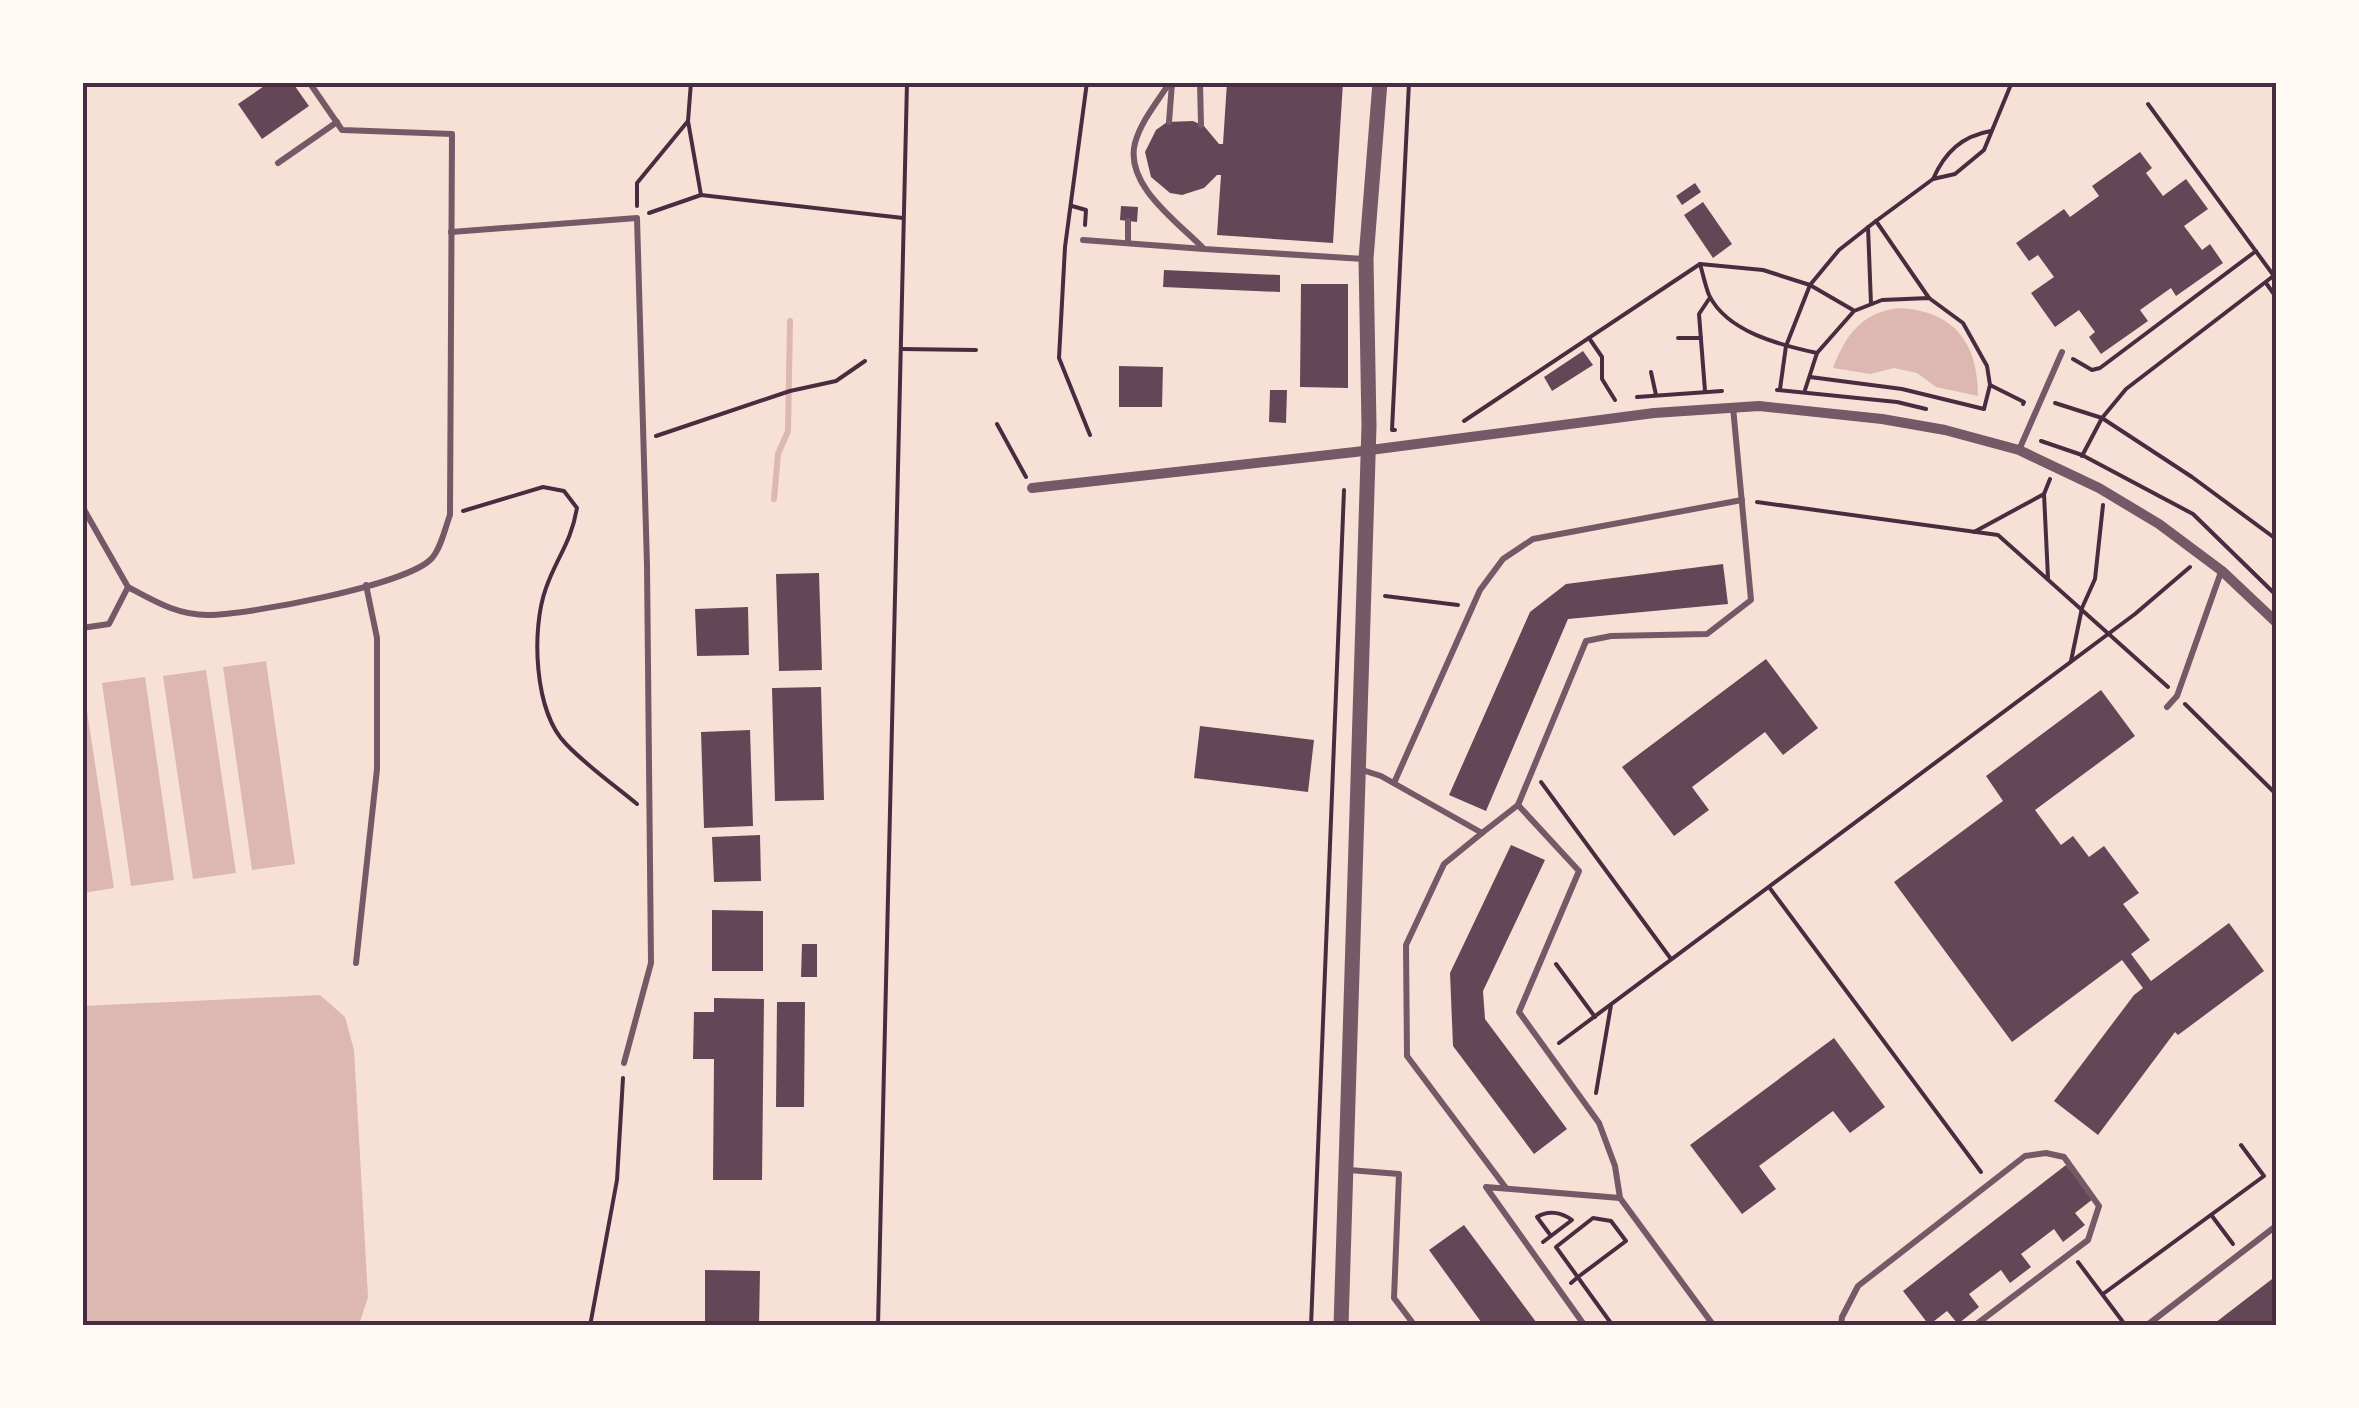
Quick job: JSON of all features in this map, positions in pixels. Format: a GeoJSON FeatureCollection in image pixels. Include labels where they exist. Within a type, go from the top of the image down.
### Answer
{"type":"FeatureCollection","features":[{"type":"Feature","properties":{"kind":"street"},"geometry":{"type":"LineString","coordinates":[[1341,1326],[1368,450],[1366,260],[1380,82]]}},
{"type":"Feature","properties":{"kind":"street"},"geometry":{"type":"LineString","coordinates":[[1032,488],[1654,413],[1759,406],[1882,418],[2019,450],[2104,491],[2159,524],[2222,571],[2276,622]]}},
{"type":"Feature","properties":{"kind":"lane"},"geometry":{"type":"LineString","coordinates":[[82,506],[128,586],[170,610],[208,615],[306,603],[418,569],[434,557],[450,515],[452,134],[342,130],[309,82]]}},
{"type":"Feature","properties":{"kind":"lane"},"geometry":{"type":"LineString","coordinates":[[1169,122],[1172,82]]}},
{"type":"Feature","properties":{"kind":"lane"},"geometry":{"type":"LineString","coordinates":[[1172,82],[1147,117],[1134,146],[1136,177],[1204,249]]}},
{"type":"Feature","properties":{"kind":"lane"},"geometry":{"type":"LineString","coordinates":[[1200,82],[1201,125]]}},
{"type":"Feature","properties":{"kind":"lane"},"geometry":{"type":"LineString","coordinates":[[278,162],[336,122]]}},
{"type":"Feature","properties":{"kind":"lane"},"geometry":{"type":"LineString","coordinates":[[452,232],[637,218],[647,565],[651,963],[624,1063]]}},
{"type":"Feature","properties":{"kind":"lane"},"geometry":{"type":"LineString","coordinates":[[1128,221],[1128,244]]}},
{"type":"Feature","properties":{"kind":"lane"},"geometry":{"type":"LineString","coordinates":[[1083,240],[1366,260]]}},
{"type":"Feature","properties":{"kind":"lane"},"geometry":{"type":"LineString","coordinates":[[2019,450],[2062,352]]}},
{"type":"Feature","properties":{"kind":"lane"},"geometry":{"type":"LineString","coordinates":[[1506,1189],[1407,1056],[1406,945],[1444,864],[1518,806],[1586,641],[1611,636],[1706,634],[1751,600],[1733,408]]}},
{"type":"Feature","properties":{"kind":"lane"},"geometry":{"type":"LineString","coordinates":[[1394,783],[1480,590],[1503,559],[1533,539],[1743,500]]}},
{"type":"Feature","properties":{"kind":"lane"},"geometry":{"type":"LineString","coordinates":[[2167,707],[2178,696],[2222,571]]}},
{"type":"Feature","properties":{"kind":"lane"},"geometry":{"type":"LineString","coordinates":[[356,963],[376,769],[376,638],[366,585]]}},
{"type":"Feature","properties":{"kind":"lane"},"geometry":{"type":"LineString","coordinates":[[82,628],[109,624],[128,586]]}},
{"type":"Feature","properties":{"kind":"lane"},"geometry":{"type":"LineString","coordinates":[[1356,768],[1394,783],[1482,833]]}},
{"type":"Feature","properties":{"kind":"lane"},"geometry":{"type":"LineString","coordinates":[[1518,806],[1579,871],[1519,1012],[1592,1113],[1615,1166],[1620,1198],[1714,1326]]}},
{"type":"Feature","properties":{"kind":"lane"},"geometry":{"type":"LineString","coordinates":[[1841,1326],[1858,1286],[2025,1156],[2046,1153],[2064,1157],[2099,1206],[2088,1240],[1974,1326]]}},
{"type":"Feature","properties":{"kind":"lane"},"geometry":{"type":"LineString","coordinates":[[1346,1170],[1399,1174],[1394,1298],[1414,1326]]}},
{"type":"Feature","properties":{"kind":"lane"},"geometry":{"type":"LineString","coordinates":[[1585,1326],[1486,1187],[1620,1198]]}},
{"type":"Feature","properties":{"kind":"lane"},"geometry":{"type":"LineString","coordinates":[[2146,1326],[2276,1226]]}},
{"type":"Feature","properties":{"kind":"path"},"geometry":{"type":"LineString","coordinates":[[691,82],[688,122],[701,195]]}},
{"type":"Feature","properties":{"kind":"path"},"geometry":{"type":"LineString","coordinates":[[878,1326],[907,82]]}},
{"type":"Feature","properties":{"kind":"path"},"geometry":{"type":"LineString","coordinates":[[1088,82],[1065,247],[1059,358],[1090,435]]}},
{"type":"Feature","properties":{"kind":"path"},"geometry":{"type":"LineString","coordinates":[[1409,82],[1392,430],[1410,428]]}},
{"type":"Feature","properties":{"kind":"path"},"geometry":{"type":"LineString","coordinates":[[1780,390],[1786,346],[1810,285],[1839,250],[1868,226],[1932,179],[1955,174],[1984,150],[2012,82]]}},
{"type":"Feature","properties":{"kind":"path"},"geometry":{"type":"LineString","coordinates":[[2073,475],[2102,418],[2126,389],[2275,275],[2148,104]]}},
{"type":"Feature","properties":{"kind":"path"},"geometry":{"type":"LineString","coordinates":[[688,122],[637,183],[637,218],[701,195],[903,218]]}},
{"type":"Feature","properties":{"kind":"path"},"geometry":{"type":"LineString","coordinates":[[1932,179],[1943,156],[1972,134],[1993,131]]}},
{"type":"Feature","properties":{"kind":"path"},"geometry":{"type":"LineString","coordinates":[[1810,377],[1902,389],[1984,409],[1990,385],[1987,366],[1963,322],[1929,298],[1876,220]]}},
{"type":"Feature","properties":{"kind":"path"},"geometry":{"type":"LineString","coordinates":[[1868,226],[1871,304]]}},
{"type":"Feature","properties":{"kind":"path"},"geometry":{"type":"LineString","coordinates":[[2062,352],[2082,366],[2100,368],[2256,251]]}},
{"type":"Feature","properties":{"kind":"path"},"geometry":{"type":"LineString","coordinates":[[1700,264],[1710,298],[1738,326],[1786,346],[1817,353]]}},
{"type":"Feature","properties":{"kind":"path"},"geometry":{"type":"LineString","coordinates":[[1483,418],[1464,421],[1700,264],[1762,270],[1810,285],[1854,311]]}},
{"type":"Feature","properties":{"kind":"path"},"geometry":{"type":"LineString","coordinates":[[2266,283],[2276,297]]}},
{"type":"Feature","properties":{"kind":"path"},"geometry":{"type":"LineString","coordinates":[[1705,391],[1699,314],[1710,298]]}},
{"type":"Feature","properties":{"kind":"path"},"geometry":{"type":"LineString","coordinates":[[1805,392],[1817,353],[1854,311],[1882,300],[1929,298]]}},
{"type":"Feature","properties":{"kind":"path"},"geometry":{"type":"LineString","coordinates":[[1590,338],[1602,357],[1602,379],[1616,400],[1724,391]]}},
{"type":"Feature","properties":{"kind":"path"},"geometry":{"type":"LineString","coordinates":[[1678,338],[1702,338]]}},
{"type":"Feature","properties":{"kind":"path"},"geometry":{"type":"LineString","coordinates":[[902,350],[976,350]]}},
{"type":"Feature","properties":{"kind":"path"},"geometry":{"type":"LineString","coordinates":[[642,440],[790,391],[836,380],[865,360]]}},
{"type":"Feature","properties":{"kind":"path"},"geometry":{"type":"LineString","coordinates":[[1651,372],[1656,395]]}},
{"type":"Feature","properties":{"kind":"path"},"geometry":{"type":"LineString","coordinates":[[1990,385],[2024,402],[2012,432],[2082,455],[2193,514],[2276,595]]}},
{"type":"Feature","properties":{"kind":"path"},"geometry":{"type":"LineString","coordinates":[[1761,390],[1897,402],[1931,410]]}},
{"type":"Feature","properties":{"kind":"path"},"geometry":{"type":"LineString","coordinates":[[2041,399],[2102,418],[2192,477],[2276,540]]}},
{"type":"Feature","properties":{"kind":"path"},"geometry":{"type":"LineString","coordinates":[[997,424],[1032,488]]}},
{"type":"Feature","properties":{"kind":"path"},"geometry":{"type":"LineString","coordinates":[[2048,578],[2044,494],[2056,467]]}},
{"type":"Feature","properties":{"kind":"path"},"geometry":{"type":"LineString","coordinates":[[450,515],[543,487],[564,491],[577,508],[572,536],[545,589],[537,648],[544,710],[563,742],[649,814]]}},
{"type":"Feature","properties":{"kind":"path"},"geometry":{"type":"LineString","coordinates":[[1311,1326],[1344,490]]}},
{"type":"Feature","properties":{"kind":"path"},"geometry":{"type":"LineString","coordinates":[[2071,661],[2082,608],[2095,579],[2104,491]]}},
{"type":"Feature","properties":{"kind":"path"},"geometry":{"type":"LineString","coordinates":[[1974,532],[2044,494]]}},
{"type":"Feature","properties":{"kind":"path"},"geometry":{"type":"LineString","coordinates":[[1743,500],[1998,535],[2110,632],[2276,794]]}},
{"type":"Feature","properties":{"kind":"path"},"geometry":{"type":"LineString","coordinates":[[1548,1052],[2110,632],[2202,557]]}},
{"type":"Feature","properties":{"kind":"path"},"geometry":{"type":"LineString","coordinates":[[1385,596],[1473,607]]}},
{"type":"Feature","properties":{"kind":"path"},"geometry":{"type":"LineString","coordinates":[[1532,770],[1671,960]]}},
{"type":"Feature","properties":{"kind":"path"},"geometry":{"type":"LineString","coordinates":[[1768,887],[1990,1184]]}},
{"type":"Feature","properties":{"kind":"path"},"geometry":{"type":"LineString","coordinates":[[1547,952],[1594,1017]]}},
{"type":"Feature","properties":{"kind":"path"},"geometry":{"type":"LineString","coordinates":[[1592,1113],[1611,1005]]}},
{"type":"Feature","properties":{"kind":"path"},"geometry":{"type":"LineString","coordinates":[[590,1326],[617,1180],[624,1063]]}},
{"type":"Feature","properties":{"kind":"path"},"geometry":{"type":"LineString","coordinates":[[2103,1294],[2264,1176],[2240,1144]]}},
{"type":"Feature","properties":{"kind":"path"},"geometry":{"type":"LineString","coordinates":[[1532,1251],[1572,1220],[1545,1212],[1537,1216],[1551,1236]]}},
{"type":"Feature","properties":{"kind":"path"},"geometry":{"type":"LineString","coordinates":[[2212,1216],[2241,1254]]}},
{"type":"Feature","properties":{"kind":"path"},"geometry":{"type":"LineString","coordinates":[[1578,1277],[1626,1240],[1611,1222],[1593,1218],[1556,1247],[1613,1326]]}},
{"type":"Feature","properties":{"kind":"path"},"geometry":{"type":"LineString","coordinates":[[2071,1253],[2126,1326]]}},
{"type":"Feature","properties":{"kind":"shaded area"},"geometry":{"type":"Polygon","coordinates":[[[1901,308],[1936,316],[1960,334],[1974,360],[1978,396],[1936,387],[1917,373],[1894,368],[1870,374],[1833,368],[1858,326],[1876,314],[1901,308]]]}},
{"type":"Feature","properties":{"kind":"shaded area"},"geometry":{"type":"Polygon","coordinates":[[[266,661],[295,864],[252,870],[223,667],[266,661]]]}},
{"type":"Feature","properties":{"kind":"shaded area"},"geometry":{"type":"Polygon","coordinates":[[[206,670],[236,873],[193,879],[163,676],[206,670]]]}},
{"type":"Feature","properties":{"kind":"shaded area"},"geometry":{"type":"Polygon","coordinates":[[[145,677],[174,880],[131,886],[102,683],[145,677]]]}},
{"type":"Feature","properties":{"kind":"shaded area"},"geometry":{"type":"Polygon","coordinates":[[[83,685],[114,888],[82,893],[83,685]]]}},
{"type":"Feature","properties":{"kind":"shaded area"},"geometry":{"type":"Polygon","coordinates":[[[320,995],[345,1017],[354,1050],[368,1297],[359,1325],[83,1325],[83,1006],[320,995]]]}},
{"type":"Feature","properties":{"kind":"building"},"geometry":{"type":"Polygon","coordinates":[[[270,82],[292,82],[309,106],[262,139],[238,104],[270,82]]]}},
{"type":"Feature","properties":{"kind":"building"},"geometry":{"type":"Polygon","coordinates":[[[1227,82],[1343,82],[1333,243],[1217,235],[1221,175],[1204,188],[1182,195],[1170,193],[1151,177],[1145,152],[1156,130],[1167,122],[1193,121],[1223,144],[1227,82]]]}},
{"type":"Feature","properties":{"kind":"building"},"geometry":{"type":"Polygon","coordinates":[[[2140,152],[2152,168],[2146,173],[2163,196],[2186,179],[2208,209],[2184,226],[2202,250],[2210,244],[2223,263],[2176,296],[2171,288],[2140,310],[2148,321],[2101,354],[2089,337],[2095,332],[2079,310],[2055,327],[2031,293],[2054,277],[2038,255],[2029,261],[2016,243],[2064,209],[2070,217],[2099,196],[2092,186],[2140,152]]]}},
{"type":"Feature","properties":{"kind":"building"},"geometry":{"type":"Polygon","coordinates":[[[1695,183],[1701,192],[1682,205],[1676,196],[1695,183]]]}},
{"type":"Feature","properties":{"kind":"building"},"geometry":{"type":"Polygon","coordinates":[[[1703,202],[1732,244],[1713,258],[1684,215],[1703,202]]]}},
{"type":"Feature","properties":{"kind":"building"},"geometry":{"type":"Polygon","coordinates":[[[1121,206],[1138,207],[1137,222],[1120,220],[1121,206]]]}},
{"type":"Feature","properties":{"kind":"building"},"geometry":{"type":"Polygon","coordinates":[[[1164,270],[1280,275],[1280,292],[1163,287],[1164,270]]]}},
{"type":"Feature","properties":{"kind":"building"},"geometry":{"type":"Polygon","coordinates":[[[1301,284],[1348,284],[1348,388],[1300,387],[1301,284]]]}},
{"type":"Feature","properties":{"kind":"building"},"geometry":{"type":"Polygon","coordinates":[[[1583,351],[1593,365],[1552,391],[1544,377],[1583,351]]]}},
{"type":"Feature","properties":{"kind":"building"},"geometry":{"type":"Polygon","coordinates":[[[1119,366],[1163,367],[1162,407],[1119,407],[1119,366]]]}},
{"type":"Feature","properties":{"kind":"building"},"geometry":{"type":"Polygon","coordinates":[[[1270,390],[1287,390],[1286,423],[1269,422],[1270,390]]]}},
{"type":"Feature","properties":{"kind":"building"},"geometry":{"type":"Polygon","coordinates":[[[1723,564],[1728,604],[1568,619],[1486,811],[1449,795],[1530,612],[1566,584],[1723,564]]]}},
{"type":"Feature","properties":{"kind":"building"},"geometry":{"type":"Polygon","coordinates":[[[819,573],[822,670],[779,671],[776,574],[819,573]]]}},
{"type":"Feature","properties":{"kind":"building"},"geometry":{"type":"Polygon","coordinates":[[[748,607],[749,655],[697,656],[695,609],[748,607]]]}},
{"type":"Feature","properties":{"kind":"building"},"geometry":{"type":"Polygon","coordinates":[[[1766,659],[1818,728],[1783,755],[1765,732],[1692,787],[1709,810],[1674,836],[1622,767],[1766,659]]]}},
{"type":"Feature","properties":{"kind":"building"},"geometry":{"type":"Polygon","coordinates":[[[821,687],[824,800],[775,801],[772,688],[821,687]]]}},
{"type":"Feature","properties":{"kind":"building"},"geometry":{"type":"Polygon","coordinates":[[[2101,690],[2135,736],[2035,810],[2061,845],[2073,836],[2089,857],[2104,846],[2139,893],[2123,904],[2150,940],[2131,954],[2151,981],[2229,923],[2264,971],[2178,1035],[2175,1032],[2098,1135],[2054,1101],[2143,988],[2122,960],[2012,1042],[1894,882],[2003,801],[1986,776],[2101,690]]]}},
{"type":"Feature","properties":{"kind":"building"},"geometry":{"type":"Polygon","coordinates":[[[1200,726],[1314,740],[1308,792],[1194,778],[1200,726]]]}},
{"type":"Feature","properties":{"kind":"building"},"geometry":{"type":"Polygon","coordinates":[[[750,730],[753,826],[704,828],[701,732],[750,730]]]}},
{"type":"Feature","properties":{"kind":"building"},"geometry":{"type":"Polygon","coordinates":[[[760,835],[761,881],[714,882],[712,837],[760,835]]]}},
{"type":"Feature","properties":{"kind":"building"},"geometry":{"type":"Polygon","coordinates":[[[1511,845],[1545,860],[1483,991],[1485,1019],[1567,1129],[1534,1154],[1453,1046],[1450,973],[1511,845]]]}},
{"type":"Feature","properties":{"kind":"building"},"geometry":{"type":"Polygon","coordinates":[[[712,910],[763,911],[763,971],[712,971],[712,910]]]}},
{"type":"Feature","properties":{"kind":"building"},"geometry":{"type":"Polygon","coordinates":[[[802,944],[817,944],[817,977],[801,977],[802,944]]]}},
{"type":"Feature","properties":{"kind":"building"},"geometry":{"type":"Polygon","coordinates":[[[714,998],[764,999],[762,1180],[713,1180],[714,1059],[693,1059],[694,1012],[714,1012],[714,998]]]}},
{"type":"Feature","properties":{"kind":"building"},"geometry":{"type":"Polygon","coordinates":[[[777,1002],[805,1002],[804,1107],[776,1107],[777,1002]]]}},
{"type":"Feature","properties":{"kind":"building"},"geometry":{"type":"Polygon","coordinates":[[[1834,1038],[1885,1107],[1850,1133],[1833,1111],[1759,1166],[1776,1189],[1742,1214],[1690,1145],[1834,1038]]]}},
{"type":"Feature","properties":{"kind":"building"},"geometry":{"type":"Polygon","coordinates":[[[2066,1165],[2093,1199],[2075,1213],[2085,1225],[2063,1242],[2054,1229],[2021,1254],[2031,1267],[2010,1283],[2001,1270],[1969,1294],[1979,1307],[1958,1324],[1947,1311],[1929,1325],[1903,1291],[2066,1165]]]}},
{"type":"Feature","properties":{"kind":"building"},"geometry":{"type":"Polygon","coordinates":[[[1464,1225],[1539,1326],[1484,1326],[1429,1250],[1464,1225]]]}},
{"type":"Feature","properties":{"kind":"building"},"geometry":{"type":"Polygon","coordinates":[[[705,1270],[760,1271],[759,1326],[705,1326],[705,1270]]]}},
{"type":"Feature","properties":{"kind":"building"},"geometry":{"type":"Polygon","coordinates":[[[2276,1276],[2276,1326],[2211,1326],[2276,1276]]]}},
{"type":"Feature","properties":{"kind":"waterway"},"geometry":{"type":"LineString","coordinates":[[774,499],[778,454],[788,431],[790,321]]}}]}
